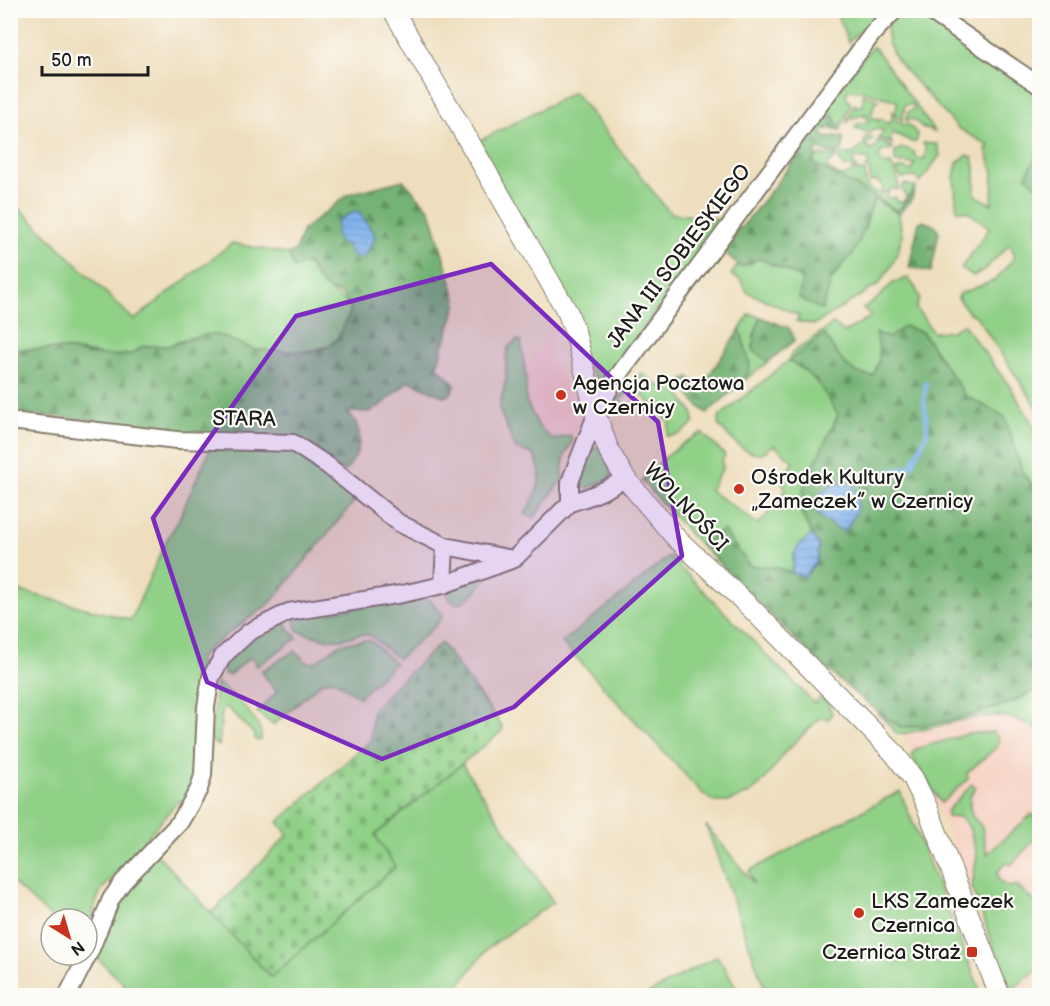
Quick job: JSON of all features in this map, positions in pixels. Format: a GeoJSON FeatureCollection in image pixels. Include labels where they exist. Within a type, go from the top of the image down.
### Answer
{"type":"FeatureCollection","features":[{"type":"Feature","properties":{"kind":"street","name":"WOLNOŚCI"},"geometry":{"type":"LineString","coordinates":[[393,10],[563,303],[575,332],[596,415],[609,451],[626,478],[676,538],[827,684],[900,761],[913,778],[927,807],[1000,996]]}},
{"type":"Feature","properties":{"kind":"street","name":"JANA III SOBIESKIEGO"},"geometry":{"type":"LineString","coordinates":[[570,503],[570,482],[596,415],[619,374],[873,33],[895,10]]}},
{"type":"Feature","properties":{"kind":"street"},"geometry":{"type":"LineString","coordinates":[[928,10],[1040,86]]}},
{"type":"Feature","properties":{"kind":"street","name":"STARA"},"geometry":{"type":"LineString","coordinates":[[10,421],[177,440],[293,443],[327,465],[399,524],[445,546],[514,559]]}},
{"type":"Feature","properties":{"kind":"street"},"geometry":{"type":"LineString","coordinates":[[67,996],[90,951],[111,899],[123,882],[180,822],[199,789],[203,776],[206,707],[211,677],[223,656],[249,632],[289,612],[443,585],[514,559],[570,503],[591,497],[626,478]]}},
{"type":"Feature","properties":{"kind":"street"},"geometry":{"type":"LineString","coordinates":[[443,585],[445,546]]}},
{"type":"Feature","properties":{"kind":"highlighted area"},"geometry":{"type":"Polygon","coordinates":[[[491,264],[658,422],[682,556],[514,707],[382,759],[207,682],[153,518],[296,316],[491,264]]]}},
{"type":"Feature","properties":{"kind":"shaded area"},"geometry":{"type":"Polygon","coordinates":[[[560,320],[561,323],[550,341],[553,363],[583,412],[573,440],[570,435],[553,440],[539,427],[526,401],[525,368],[560,320]]]}},
{"type":"Feature","properties":{"kind":"shaded area"},"geometry":{"type":"Polygon","coordinates":[[[1039,685],[1039,972],[1024,995],[1018,995],[998,957],[954,846],[900,727],[1039,685]]]}},
{"type":"Feature","properties":{"kind":"green space"},"geometry":{"type":"Polygon","coordinates":[[[836,11],[882,11],[848,42],[836,11]]]}},
{"type":"Feature","properties":{"kind":"green space"},"geometry":{"type":"Polygon","coordinates":[[[903,11],[917,11],[1039,94],[1039,151],[1026,176],[1039,188],[1039,410],[976,316],[969,313],[958,298],[959,294],[995,280],[1015,257],[1010,244],[985,269],[973,276],[961,268],[990,228],[967,211],[957,211],[954,177],[957,163],[968,155],[973,158],[975,195],[992,204],[993,172],[986,149],[989,146],[958,128],[896,59],[888,42],[886,24],[903,11]]]}},
{"type":"Feature","properties":{"kind":"green space"},"geometry":{"type":"Polygon","coordinates":[[[872,47],[875,48],[935,132],[923,128],[913,119],[906,120],[908,112],[914,109],[912,104],[905,105],[902,121],[896,113],[897,101],[863,91],[849,90],[845,94],[851,105],[841,127],[822,112],[872,47]]]}},
{"type":"Feature","properties":{"kind":"green space"},"geometry":{"type":"Polygon","coordinates":[[[574,92],[670,213],[726,220],[604,382],[594,377],[479,141],[574,92]]]}},
{"type":"Feature","properties":{"kind":"green space"},"geometry":{"type":"Polygon","coordinates":[[[863,95],[881,101],[875,102],[871,115],[873,119],[876,118],[878,121],[881,118],[888,124],[892,121],[892,110],[899,123],[904,125],[907,123],[918,135],[916,142],[894,133],[890,138],[892,144],[879,138],[884,130],[874,129],[870,133],[855,128],[859,123],[868,123],[866,114],[852,118],[846,123],[855,104],[857,107],[863,105],[863,95]]]}},
{"type":"Feature","properties":{"kind":"green space"},"geometry":{"type":"Polygon","coordinates":[[[822,112],[831,112],[841,130],[830,128],[822,131],[821,135],[828,138],[842,137],[843,148],[837,155],[818,149],[815,153],[817,156],[812,163],[898,211],[915,188],[912,199],[899,214],[874,199],[859,242],[852,255],[831,281],[822,310],[799,298],[802,278],[758,258],[741,267],[723,251],[684,304],[678,299],[731,230],[741,228],[776,184],[796,157],[822,112]]]}},
{"type":"Feature","properties":{"kind":"green space"},"geometry":{"type":"Polygon","coordinates":[[[866,136],[873,138],[866,145],[870,150],[875,148],[878,140],[893,148],[881,152],[879,157],[880,161],[886,165],[890,163],[897,175],[899,189],[890,189],[889,195],[882,192],[883,187],[877,181],[870,182],[870,170],[866,169],[869,163],[866,159],[854,158],[853,161],[857,168],[844,167],[839,159],[842,153],[851,154],[858,150],[866,136]]]}},
{"type":"Feature","properties":{"kind":"green space"},"geometry":{"type":"Polygon","coordinates":[[[923,143],[937,144],[940,155],[920,183],[916,177],[901,178],[897,169],[912,171],[915,164],[895,162],[895,152],[903,148],[915,153],[919,159],[924,159],[926,150],[923,143]]]}},
{"type":"Feature","properties":{"kind":"green space"},"geometry":{"type":"Polygon","coordinates":[[[1039,151],[1040,188],[1026,176],[1039,151]]]}},
{"type":"Feature","properties":{"kind":"green space"},"geometry":{"type":"Polygon","coordinates":[[[817,156],[836,156],[827,167],[832,172],[844,176],[852,170],[865,172],[867,187],[883,194],[888,199],[895,197],[898,202],[902,202],[907,198],[902,189],[904,184],[916,187],[898,212],[874,196],[811,163],[817,156]]]}},
{"type":"Feature","properties":{"kind":"green space"},"geometry":{"type":"Polygon","coordinates":[[[403,180],[430,210],[457,303],[437,366],[455,385],[451,394],[445,397],[409,381],[383,404],[370,412],[347,412],[355,422],[359,443],[356,456],[344,472],[296,439],[175,434],[86,419],[11,414],[11,350],[66,349],[89,354],[120,356],[131,354],[144,346],[168,346],[207,334],[218,335],[256,350],[314,352],[329,346],[338,338],[351,306],[341,294],[322,285],[307,263],[294,268],[288,254],[295,251],[303,230],[349,194],[403,180]]]}},
{"type":"Feature","properties":{"kind":"green space"},"geometry":{"type":"Polygon","coordinates":[[[874,198],[899,214],[902,235],[892,265],[879,284],[814,325],[796,321],[800,316],[747,292],[741,280],[731,275],[737,266],[750,264],[758,258],[802,278],[822,310],[831,281],[852,255],[865,228],[874,198]]]}},
{"type":"Feature","properties":{"kind":"green space"},"geometry":{"type":"Polygon","coordinates":[[[10,199],[134,320],[232,243],[288,254],[294,268],[307,263],[322,285],[351,306],[349,315],[338,338],[329,346],[298,353],[256,350],[218,335],[189,338],[168,346],[144,346],[131,354],[109,356],[66,349],[11,349],[10,199]]]}},
{"type":"Feature","properties":{"kind":"green space"},"geometry":{"type":"Polygon","coordinates":[[[923,221],[935,226],[939,232],[931,272],[909,267],[919,222],[923,221]]]}},
{"type":"Feature","properties":{"kind":"green space"},"geometry":{"type":"Polygon","coordinates":[[[908,278],[920,298],[916,308],[933,332],[952,331],[963,324],[1011,388],[1039,435],[1039,491],[1023,474],[1005,417],[966,396],[922,332],[881,351],[879,366],[873,376],[855,371],[840,359],[809,372],[838,415],[814,467],[802,514],[812,535],[794,554],[792,573],[775,567],[750,566],[723,530],[700,545],[642,481],[669,454],[702,433],[725,455],[722,461],[723,467],[710,490],[758,524],[782,500],[783,492],[786,490],[781,479],[794,462],[774,445],[762,453],[743,449],[718,425],[720,416],[788,361],[792,353],[833,324],[845,332],[872,316],[863,308],[877,299],[893,283],[908,278]]]}},
{"type":"Feature","properties":{"kind":"green space"},"geometry":{"type":"Polygon","coordinates":[[[750,314],[760,317],[753,350],[768,362],[746,379],[750,365],[740,329],[750,314]]]}},
{"type":"Feature","properties":{"kind":"green space"},"geometry":{"type":"Polygon","coordinates":[[[760,317],[789,328],[795,340],[768,362],[753,350],[760,317]]]}},
{"type":"Feature","properties":{"kind":"green space"},"geometry":{"type":"Polygon","coordinates":[[[904,326],[922,332],[966,396],[1005,417],[1023,474],[1039,491],[1039,689],[971,715],[936,723],[900,727],[821,664],[700,545],[723,530],[750,566],[775,567],[792,573],[796,551],[812,535],[802,514],[804,485],[838,415],[818,384],[806,372],[789,361],[824,334],[848,367],[872,376],[879,355],[876,333],[889,338],[904,326]]]}},
{"type":"Feature","properties":{"kind":"green space"},"geometry":{"type":"Polygon","coordinates":[[[740,329],[750,365],[746,379],[707,413],[692,399],[683,380],[689,377],[700,389],[740,329]]]}},
{"type":"Feature","properties":{"kind":"green space"},"geometry":{"type":"Polygon","coordinates":[[[517,340],[521,341],[526,378],[526,401],[539,427],[553,440],[570,435],[573,440],[564,458],[563,478],[534,518],[525,514],[539,484],[537,462],[533,454],[516,449],[499,409],[506,380],[508,348],[517,340]]]}},
{"type":"Feature","properties":{"kind":"green space"},"geometry":{"type":"Polygon","coordinates":[[[641,373],[660,387],[670,375],[693,412],[694,423],[680,434],[667,436],[669,422],[635,388],[621,399],[622,409],[617,415],[610,404],[641,373]]]}},
{"type":"Feature","properties":{"kind":"green space"},"geometry":{"type":"Polygon","coordinates":[[[212,445],[290,448],[312,461],[357,498],[272,601],[215,644],[198,661],[207,671],[197,774],[183,804],[179,800],[100,892],[95,907],[40,907],[11,881],[10,581],[20,591],[131,620],[166,541],[177,523],[212,445]]]}},
{"type":"Feature","properties":{"kind":"green space"},"geometry":{"type":"Polygon","coordinates":[[[599,446],[612,472],[610,478],[587,489],[582,486],[580,478],[588,452],[599,446]]]}},
{"type":"Feature","properties":{"kind":"green space"},"geometry":{"type":"Polygon","coordinates":[[[669,556],[814,703],[820,698],[826,698],[832,713],[828,720],[821,717],[783,754],[761,784],[750,793],[728,802],[714,802],[702,793],[562,642],[669,556]]]}},
{"type":"Feature","properties":{"kind":"green space"},"geometry":{"type":"Polygon","coordinates":[[[484,575],[487,579],[462,602],[451,601],[447,595],[449,589],[484,575]]]}},
{"type":"Feature","properties":{"kind":"green space"},"geometry":{"type":"Polygon","coordinates":[[[426,595],[443,615],[436,625],[398,659],[371,636],[362,634],[342,639],[325,639],[298,631],[294,619],[426,595]]]}},
{"type":"Feature","properties":{"kind":"green space"},"geometry":{"type":"Polygon","coordinates":[[[283,621],[297,638],[257,666],[253,658],[249,658],[229,675],[225,674],[224,664],[256,636],[283,621]]]}},
{"type":"Feature","properties":{"kind":"green space"},"geometry":{"type":"Polygon","coordinates":[[[371,641],[395,663],[359,697],[333,679],[322,682],[273,725],[257,712],[277,692],[261,671],[295,651],[306,662],[314,663],[340,644],[371,641]]]}},
{"type":"Feature","properties":{"kind":"green space"},"geometry":{"type":"Polygon","coordinates":[[[441,643],[502,726],[502,731],[375,835],[395,867],[271,977],[211,913],[288,835],[278,822],[371,740],[372,711],[441,643]]]}},
{"type":"Feature","properties":{"kind":"green space"},"geometry":{"type":"Polygon","coordinates":[[[216,682],[246,708],[257,724],[261,740],[255,740],[255,735],[225,707],[222,710],[219,746],[211,741],[216,682]]]}},
{"type":"Feature","properties":{"kind":"green space"},"geometry":{"type":"Polygon","coordinates":[[[1039,689],[1039,732],[1023,722],[1007,717],[989,716],[898,734],[876,712],[900,727],[914,727],[1009,704],[1039,689]]]}},
{"type":"Feature","properties":{"kind":"green space"},"geometry":{"type":"Polygon","coordinates":[[[993,732],[999,739],[998,746],[967,773],[968,779],[941,803],[912,757],[915,749],[968,734],[993,732]]]}},
{"type":"Feature","properties":{"kind":"green space"},"geometry":{"type":"Polygon","coordinates":[[[462,764],[553,902],[488,948],[451,995],[135,995],[99,960],[99,929],[111,899],[153,850],[271,977],[395,867],[375,835],[462,764]]]}},
{"type":"Feature","properties":{"kind":"green space"},"geometry":{"type":"Polygon","coordinates":[[[972,784],[976,787],[970,796],[970,807],[972,816],[982,827],[987,854],[1032,814],[1039,821],[1039,835],[1011,865],[1005,863],[997,873],[1000,882],[1010,887],[1016,885],[1039,905],[1039,968],[1013,989],[1004,976],[972,887],[977,854],[969,827],[960,817],[947,817],[947,811],[972,784]]]}},
{"type":"Feature","properties":{"kind":"green space","name":"LKS Zameczek Czernica"},"geometry":{"type":"Polygon","coordinates":[[[900,791],[982,995],[767,995],[706,825],[754,884],[749,871],[900,791]]]}},
{"type":"Feature","properties":{"kind":"green space"},"geometry":{"type":"Polygon","coordinates":[[[717,956],[741,995],[646,995],[717,956]]]}},
{"type":"Feature","properties":{"kind":"water"},"geometry":{"type":"Polygon","coordinates":[[[355,211],[359,212],[376,236],[361,259],[350,253],[349,246],[339,242],[336,235],[337,221],[355,211]]]}},
{"type":"Feature","properties":{"kind":"water"},"geometry":{"type":"Polygon","coordinates":[[[837,481],[852,483],[858,504],[844,532],[820,516],[812,503],[837,481]]]}},
{"type":"Feature","properties":{"kind":"water"},"geometry":{"type":"Polygon","coordinates":[[[812,535],[819,546],[817,561],[805,577],[792,573],[798,547],[812,535]]]}},
{"type":"Feature","properties":{"kind":"waterway"},"geometry":{"type":"LineString","coordinates":[[852,483],[912,465],[927,433],[924,398],[926,383]]}},
{"type":"Feature","properties":{"kind":"place","name":"Agencja Pocztowa w Czernicy"},"geometry":{"type":"Point","coordinates":[561,395]}},
{"type":"Feature","properties":{"kind":"place","name":"Ośrodek Kultury „Zameczek” w Czernicy"},"geometry":{"type":"Point","coordinates":[739,489]}},
{"type":"Feature","properties":{"kind":"place","name":"LKS Zameczek Czernica"},"geometry":{"type":"Point","coordinates":[859,913]}},
{"type":"Feature","properties":{"kind":"place","name":"Czernica Straż"},"geometry":{"type":"Point","coordinates":[972,952]}}]}
